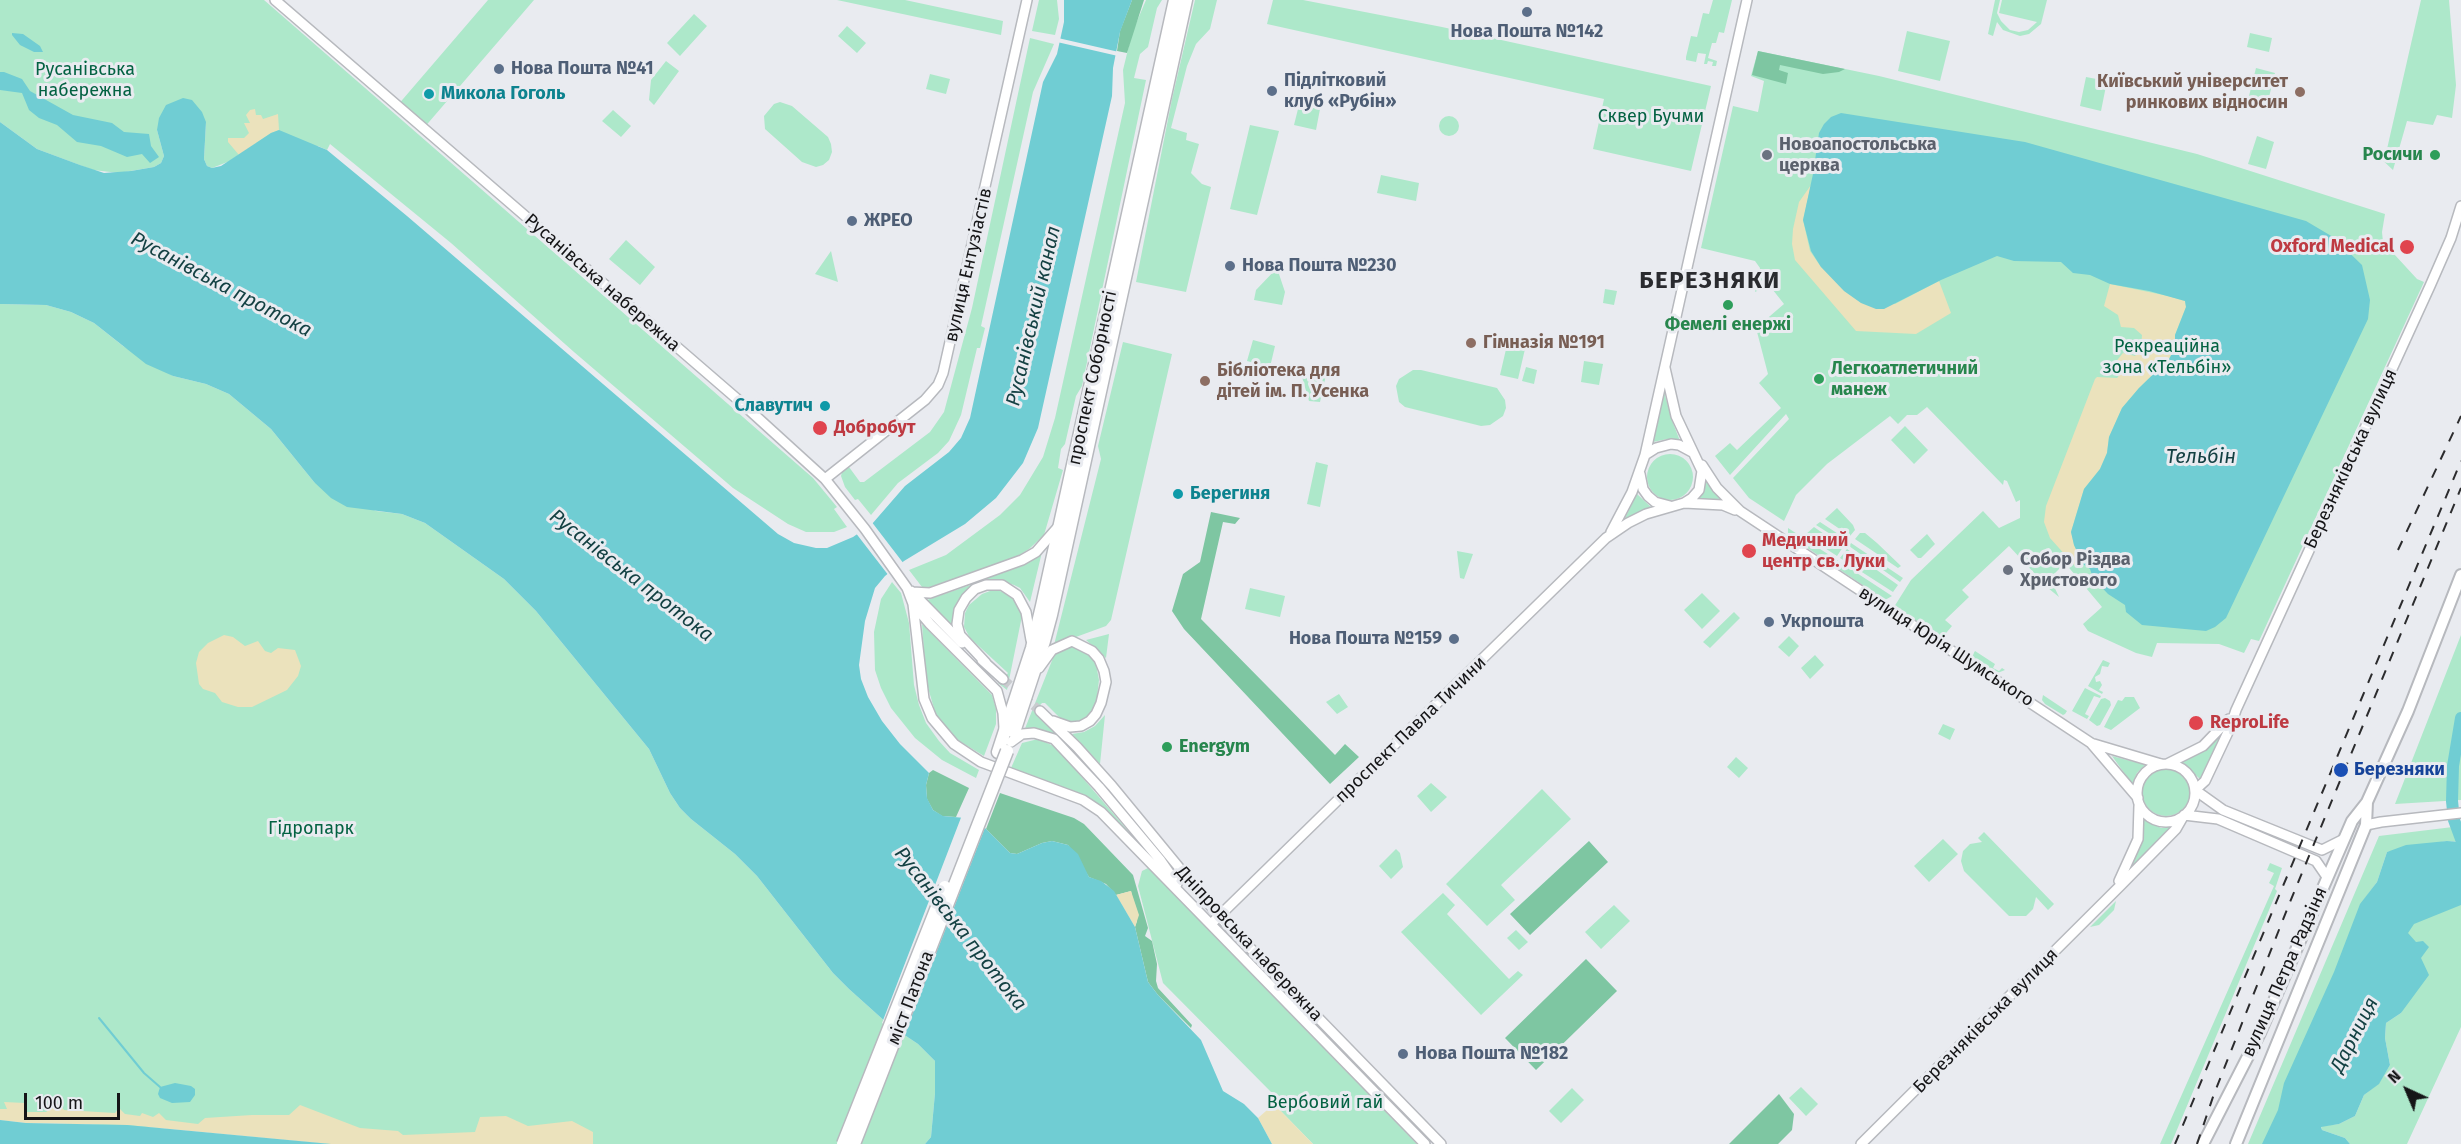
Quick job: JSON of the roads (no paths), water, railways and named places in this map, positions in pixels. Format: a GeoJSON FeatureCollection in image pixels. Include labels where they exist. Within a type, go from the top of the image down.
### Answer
{"type":"FeatureCollection","features":[{"type":"Feature","properties":{"kind":"highway","name":"проспект Соборності"},"geometry":{"type":"LineString","coordinates":[[1005,746],[1032,648],[1175,0]]}},
{"type":"Feature","properties":{"kind":"highway","name":"проспект Соборності"},"geometry":{"type":"LineString","coordinates":[[1005,746],[1034,675],[1051,615],[1185,0]]}},
{"type":"Feature","properties":{"kind":"highway","name":"міст Патона"},"geometry":{"type":"LineString","coordinates":[[843,1144],[1005,746]]}},
{"type":"Feature","properties":{"kind":"highway","name":"міст Патона"},"geometry":{"type":"LineString","coordinates":[[854,1144],[1005,746]]}},
{"type":"Feature","properties":{"kind":"main road","name":"вулиця Петра Радзіня"},"geometry":{"type":"LineString","coordinates":[[2203,1144],[2260,1033],[2352,821],[2367,802],[2408,711],[2461,575]]}},
{"type":"Feature","properties":{"kind":"main road","name":"вулиця Петра Радзіня"},"geometry":{"type":"LineString","coordinates":[[2236,1144],[2366,825],[2367,802]]}},
{"type":"Feature","properties":{"kind":"main road"},"geometry":{"type":"LineString","coordinates":[[2260,1033],[2267,1043],[2277,1041]]}},
{"type":"Feature","properties":{"kind":"street","name":"Русанівська набережна"},"geometry":{"type":"LineString","coordinates":[[275,0],[736,398],[825,479],[908,588],[946,628],[1003,679]]}},
{"type":"Feature","properties":{"kind":"street","name":"вулиця Ентузіастів"},"geometry":{"type":"LineString","coordinates":[[825,479],[925,400],[938,385],[943,373],[1027,0]]}},
{"type":"Feature","properties":{"kind":"street","name":"проспект Павла Тичини"},"geometry":{"type":"LineString","coordinates":[[1610,535],[1640,474],[1645,455],[1748,0]]}},
{"type":"Feature","properties":{"kind":"street","name":"Березняківська вулиця"},"geometry":{"type":"LineString","coordinates":[[2194,790],[2205,781],[2427,294],[2461,206]]}},
{"type":"Feature","properties":{"kind":"street","name":"проспект Павла Тичини"},"geometry":{"type":"LineString","coordinates":[[1665,368],[1676,416],[1693,453],[1700,462]]}},
{"type":"Feature","properties":{"kind":"street"},"geometry":{"type":"LineString","coordinates":[[1645,455],[1656,448],[1671,444],[1679,445],[1693,453]]}},
{"type":"Feature","properties":{"kind":"street"},"geometry":{"type":"LineString","coordinates":[[1684,503],[1699,490],[1702,480],[1700,462]]}},
{"type":"Feature","properties":{"kind":"street","name":"вулиця Юрія Шумського"},"geometry":{"type":"LineString","coordinates":[[1700,462],[1717,488],[1740,511],[2091,743],[2164,764]]}},
{"type":"Feature","properties":{"kind":"street"},"geometry":{"type":"LineString","coordinates":[[1640,474],[1643,489],[1648,496],[1655,502],[1673,506]]}},
{"type":"Feature","properties":{"kind":"street","name":"проспект Павла Тичини"},"geometry":{"type":"LineString","coordinates":[[1211,924],[1610,535],[1646,514],[1684,503]]}},
{"type":"Feature","properties":{"kind":"street","name":"вулиця Юрія Шумського"},"geometry":{"type":"LineString","coordinates":[[1684,503],[1723,506],[1740,511]]}},
{"type":"Feature","properties":{"kind":"street"},"geometry":{"type":"LineString","coordinates":[[908,588],[930,593],[1023,560],[1036,552],[1060,525]]}},
{"type":"Feature","properties":{"kind":"street"},"geometry":{"type":"LineString","coordinates":[[986,663],[960,635],[957,624],[959,610],[966,598],[975,589],[986,585],[1002,585],[1022,602],[1030,624],[1032,648]]}},
{"type":"Feature","properties":{"kind":"street","name":"Русанівська набережна"},"geometry":{"type":"LineString","coordinates":[[908,588],[913,604],[921,684],[932,718],[954,744],[981,762]]}},
{"type":"Feature","properties":{"kind":"street","name":"Русанівська набережна"},"geometry":{"type":"LineString","coordinates":[[913,604],[997,692],[1004,713],[1005,746]]}},
{"type":"Feature","properties":{"kind":"street"},"geometry":{"type":"LineString","coordinates":[[1034,675],[1052,650],[1072,641],[1084,645],[1099,659],[1106,682],[1096,714],[1081,726],[1070,727],[1048,719]]}},
{"type":"Feature","properties":{"kind":"street","name":"Березняківська вулиця"},"geometry":{"type":"LineString","coordinates":[[2164,764],[2202,746],[2222,728],[2236,710]]}},
{"type":"Feature","properties":{"kind":"street","name":"Дніпровська набережна"},"geometry":{"type":"LineString","coordinates":[[1040,711],[1112,786],[1219,916],[1441,1144]]}},
{"type":"Feature","properties":{"kind":"street","name":"Дніпровська набережна"},"geometry":{"type":"LineString","coordinates":[[1005,746],[1022,734],[1034,732],[1046,735],[1062,746],[1161,861],[1190,903]]}},
{"type":"Feature","properties":{"kind":"street","name":"вулиця Юрія Шумського"},"geometry":{"type":"LineString","coordinates":[[2091,743],[2138,801]]}},
{"type":"Feature","properties":{"kind":"street","name":"Дніпровська набережна"},"geometry":{"type":"LineString","coordinates":[[981,762],[1093,805],[1425,1144]]}},
{"type":"Feature","properties":{"kind":"street"},"geometry":{"type":"LineString","coordinates":[[2164,764],[2177,766],[2187,773],[2194,790],[2192,804],[2184,815],[2171,821],[2157,820],[2148,815],[2138,801],[2137,788],[2142,776],[2149,769],[2164,764]]}},
{"type":"Feature","properties":{"kind":"street"},"geometry":{"type":"LineString","coordinates":[[2205,781],[2206,792],[2216,806]]}},
{"type":"Feature","properties":{"kind":"street"},"geometry":{"type":"LineString","coordinates":[[2194,790],[2216,806],[2322,850],[2344,839]]}},
{"type":"Feature","properties":{"kind":"street","name":"Березняківська вулиця"},"geometry":{"type":"LineString","coordinates":[[2110,896],[2136,846],[2140,829],[2138,801]]}},
{"type":"Feature","properties":{"kind":"street"},"geometry":{"type":"LineString","coordinates":[[2366,825],[2461,813]]}},
{"type":"Feature","properties":{"kind":"street"},"geometry":{"type":"LineString","coordinates":[[2184,815],[2222,821],[2316,861],[2327,877]]}},
{"type":"Feature","properties":{"kind":"street","name":"Березняківська вулиця"},"geometry":{"type":"LineString","coordinates":[[1861,1144],[2176,829],[2184,815]]}},
{"type":"Feature","properties":{"kind":"street"},"geometry":{"type":"LineString","coordinates":[[2176,829],[2193,820],[2207,817]]}},
{"type":"Feature","properties":{"kind":"water"},"geometry":{"type":"Polygon","coordinates":[[[1064,0],[1132,0],[1120,32],[1113,68],[1112,96],[1038,428],[1023,463],[996,498],[965,524],[904,561],[885,576],[875,588],[865,621],[859,665],[861,679],[882,721],[900,744],[929,773],[926,785],[927,798],[933,810],[943,816],[976,819],[1010,853],[1017,854],[1052,841],[1068,845],[1078,854],[1089,877],[1101,881],[1114,891],[1135,927],[1148,982],[1201,1040],[1223,1091],[1244,1104],[1258,1118],[1272,1144],[925,1144],[931,1137],[935,1061],[918,1044],[888,1024],[849,989],[833,973],[757,876],[735,854],[680,808],[670,793],[649,749],[536,611],[504,579],[425,523],[402,514],[347,507],[331,498],[314,482],[271,429],[229,394],[206,384],[173,376],[146,364],[94,323],[71,312],[46,305],[0,304],[0,122],[37,149],[104,173],[131,171],[154,167],[161,163],[164,156],[157,130],[159,118],[166,105],[183,98],[192,100],[202,112],[206,122],[204,159],[207,166],[212,168],[221,166],[279,130],[327,150],[778,534],[794,543],[827,548],[853,537],[872,524],[905,486],[949,452],[961,438],[970,418],[1043,82],[1057,54],[1064,22],[1064,0]]]}},
{"type":"Feature","properties":{"kind":"water"},"geometry":{"type":"Polygon","coordinates":[[[12,33],[23,34],[40,46],[43,52],[34,52],[20,45],[12,33]]]}},
{"type":"Feature","properties":{"kind":"water"},"geometry":{"type":"Polygon","coordinates":[[[0,72],[22,79],[30,91],[73,115],[112,123],[124,132],[149,134],[151,146],[159,157],[150,163],[142,154],[127,157],[101,146],[77,142],[57,125],[39,118],[29,110],[22,93],[0,90],[0,72]]]}},
{"type":"Feature","properties":{"kind":"water","name":"Тельбін"},"geometry":{"type":"Polygon","coordinates":[[[1841,113],[2025,142],[2306,221],[2333,237],[2362,265],[2370,300],[2368,319],[2226,618],[2215,627],[2206,631],[2142,625],[2126,612],[2125,605],[2108,594],[2093,578],[2090,569],[2083,564],[2071,532],[2084,489],[2100,469],[2107,453],[2109,437],[2122,408],[2169,359],[2175,348],[2175,335],[2186,307],[2185,301],[2110,284],[2090,275],[2073,273],[2061,262],[2014,261],[1997,256],[1941,280],[1884,309],[1876,309],[1861,303],[1844,291],[1821,267],[1811,251],[1803,220],[1819,133],[1831,117],[1841,113]]]}},
{"type":"Feature","properties":{"kind":"water"},"geometry":{"type":"Polygon","coordinates":[[[2461,842],[2461,905],[2414,924],[2408,933],[2416,942],[2423,941],[2429,947],[2421,958],[2429,975],[2401,1013],[2386,1023],[2385,1038],[2390,1065],[2379,1084],[2364,1095],[2355,1116],[2339,1124],[2321,1127],[2322,1130],[2345,1138],[2350,1144],[2262,1144],[2278,1110],[2284,1083],[2334,972],[2360,904],[2377,882],[2387,852],[2406,845],[2461,842]]]}},
{"type":"Feature","properties":{"kind":"water"},"geometry":{"type":"Polygon","coordinates":[[[175,1083],[195,1089],[195,1095],[190,1102],[172,1103],[160,1098],[158,1094],[160,1087],[175,1083]]]}},
{"type":"Feature","properties":{"kind":"water"},"geometry":{"type":"Polygon","coordinates":[[[0,1120],[26,1123],[127,1125],[331,1144],[0,1144],[0,1120]]]}},
{"type":"Feature","properties":{"kind":"waterway","name":"Дарниця"},"geometry":{"type":"LineString","coordinates":[[2461,718],[2453,766],[2452,801],[2454,820],[2461,839]]}},
{"type":"Feature","properties":{"kind":"waterway"},"geometry":{"type":"LineString","coordinates":[[99,1018],[144,1073],[160,1087]]}},
{"type":"Feature","properties":{"kind":"tunnel"},"geometry":{"type":"LineString","coordinates":[[1003,679],[1040,711]]}},
{"type":"Feature","properties":{"kind":"railway"},"geometry":{"type":"LineString","coordinates":[[2398,550],[2461,416]]}},
{"type":"Feature","properties":{"kind":"railway"},"geometry":{"type":"LineString","coordinates":[[2175,1144],[2461,461]]}},
{"type":"Feature","properties":{"kind":"railway"},"geometry":{"type":"LineString","coordinates":[[2197,1144],[2214,1094],[2290,902],[2461,488]]}},
{"type":"Feature","properties":{"kind":"place","name":"Нова Пошта №142"},"geometry":{"type":"Point","coordinates":[1527,12]}},
{"type":"Feature","properties":{"kind":"place","name":"Нова Пошта №41"},"geometry":{"type":"Point","coordinates":[499,69]}},
{"type":"Feature","properties":{"kind":"place","name":"Підлітковий клуб «Рубін»"},"geometry":{"type":"Point","coordinates":[1272,91]}},
{"type":"Feature","properties":{"kind":"place","name":"Київський університет ринкових відносин"},"geometry":{"type":"Point","coordinates":[2300,92]}},
{"type":"Feature","properties":{"kind":"place","name":"Микола Гоголь"},"geometry":{"type":"Point","coordinates":[429,94]}},
{"type":"Feature","properties":{"kind":"place","name":"Новоапостольська церква"},"geometry":{"type":"Point","coordinates":[1767,155]}},
{"type":"Feature","properties":{"kind":"place","name":"Росичи"},"geometry":{"type":"Point","coordinates":[2435,155]}},
{"type":"Feature","properties":{"kind":"place","name":"ЖРЕО"},"geometry":{"type":"Point","coordinates":[852,221]}},
{"type":"Feature","properties":{"kind":"place","name":"Oxford Medical"},"geometry":{"type":"Point","coordinates":[2407,247]}},
{"type":"Feature","properties":{"kind":"place","name":"Нова Пошта №230"},"geometry":{"type":"Point","coordinates":[1230,266]}},
{"type":"Feature","properties":{"kind":"place","name":"Фемелі енержі"},"geometry":{"type":"Point","coordinates":[1728,305]}},
{"type":"Feature","properties":{"kind":"place","name":"Гімназія №191"},"geometry":{"type":"Point","coordinates":[1471,343]}},
{"type":"Feature","properties":{"kind":"place","name":"Легкоатлетичний манеж"},"geometry":{"type":"Point","coordinates":[1819,379]}},
{"type":"Feature","properties":{"kind":"place","name":"Бібліотека для дітей ім. П. Усенка"},"geometry":{"type":"Point","coordinates":[1205,381]}},
{"type":"Feature","properties":{"kind":"place","name":"Славутич"},"geometry":{"type":"Point","coordinates":[825,406]}},
{"type":"Feature","properties":{"kind":"place","name":"Добробут"},"geometry":{"type":"Point","coordinates":[820,428]}},
{"type":"Feature","properties":{"kind":"place","name":"Берегиня"},"geometry":{"type":"Point","coordinates":[1178,494]}},
{"type":"Feature","properties":{"kind":"place","name":"Медичний центр св. Луки"},"geometry":{"type":"Point","coordinates":[1749,551]}},
{"type":"Feature","properties":{"kind":"place","name":"Собор Різдва Христового"},"geometry":{"type":"Point","coordinates":[2008,570]}},
{"type":"Feature","properties":{"kind":"place","name":"Укрпошта"},"geometry":{"type":"Point","coordinates":[1769,622]}},
{"type":"Feature","properties":{"kind":"place","name":"Нова Пошта №159"},"geometry":{"type":"Point","coordinates":[1454,639]}},
{"type":"Feature","properties":{"kind":"place","name":"ReproLife"},"geometry":{"type":"Point","coordinates":[2196,723]}},
{"type":"Feature","properties":{"kind":"place","name":"Energym"},"geometry":{"type":"Point","coordinates":[1167,747]}},
{"type":"Feature","properties":{"kind":"place","name":"Березняки"},"geometry":{"type":"Point","coordinates":[2341,770]}},
{"type":"Feature","properties":{"kind":"place","name":"Нова Пошта №182"},"geometry":{"type":"Point","coordinates":[1403,1054]}},
{"type":"Feature","properties":{"kind":"district","name":"БЕРЕЗНЯКИ"},"geometry":{"type":"Point","coordinates":[1710,281]}},
{"type":"Feature","properties":{"kind":"park label","name":"Сквер Бучми"},"geometry":{"type":"Point","coordinates":[1651,117]}},
{"type":"Feature","properties":{"kind":"park label","name":"Рекреаційна зона «Тельбін»"},"geometry":{"type":"Point","coordinates":[2167,357]}},
{"type":"Feature","properties":{"kind":"park label","name":"Гідропарк"},"geometry":{"type":"Point","coordinates":[311,829]}},
{"type":"Feature","properties":{"kind":"park label","name":"Вербовий гай"},"geometry":{"type":"Point","coordinates":[1325,1103]}},
{"type":"Feature","properties":{"kind":"water label","name":"Русанівська протока"},"geometry":{"type":"Point","coordinates":[221,285]}},
{"type":"Feature","properties":{"kind":"water label","name":"Русанівський канал"},"geometry":{"type":"Point","coordinates":[1034,316]}},
{"type":"Feature","properties":{"kind":"water label","name":"Русанівська протока"},"geometry":{"type":"Point","coordinates":[631,576]}},
{"type":"Feature","properties":{"kind":"water label","name":"Русанівська протока"},"geometry":{"type":"Point","coordinates":[960,929]}}]}
